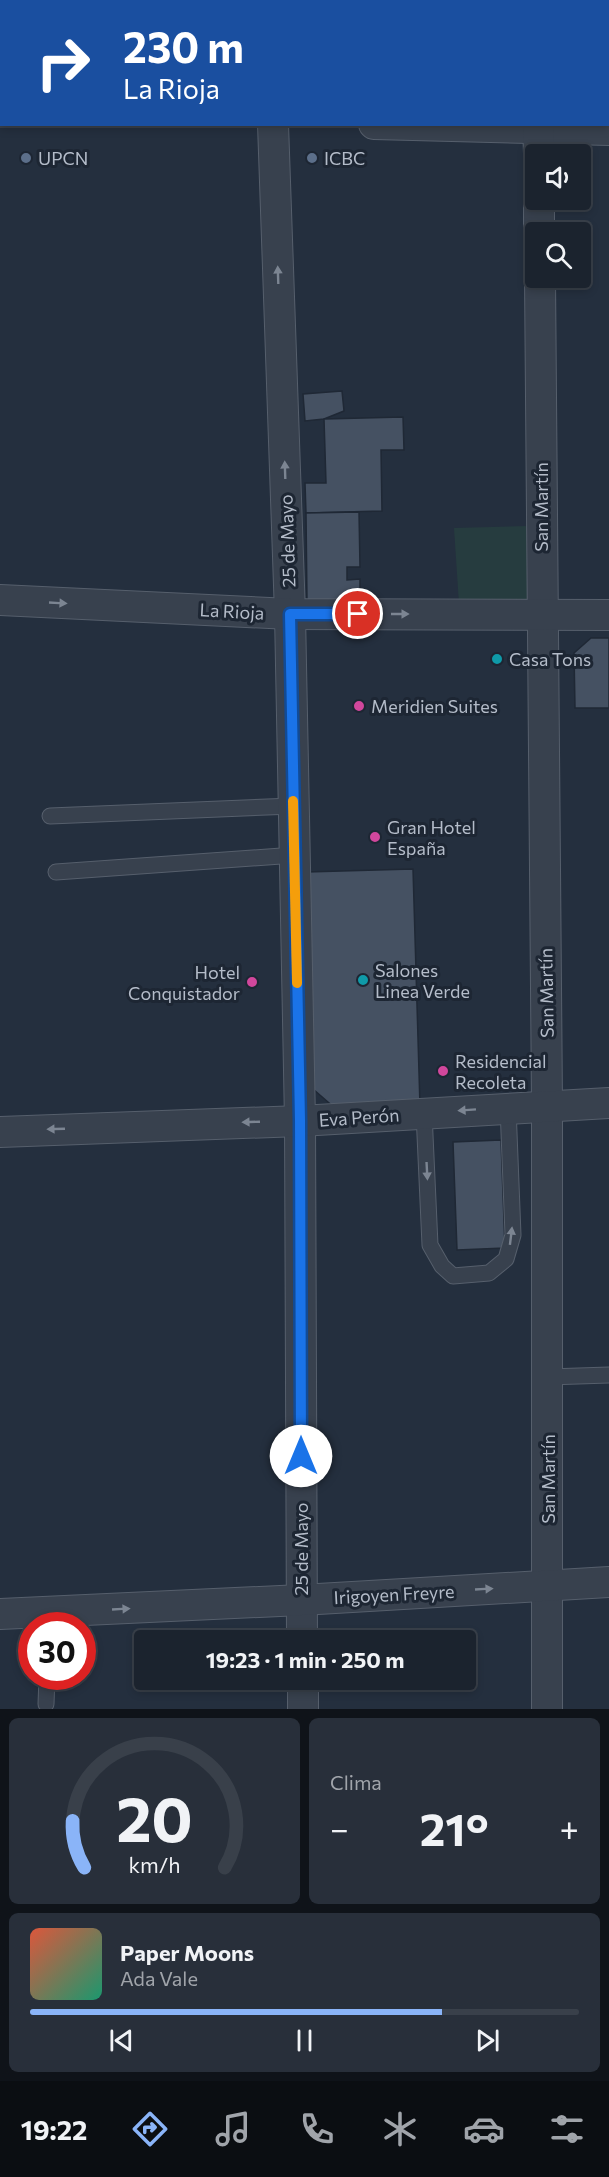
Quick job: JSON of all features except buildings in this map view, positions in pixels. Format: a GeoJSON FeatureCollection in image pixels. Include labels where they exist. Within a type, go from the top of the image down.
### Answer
{"type":"FeatureCollection","features":[{"type":"Feature","properties":{"kind":"street","name":"25 de Mayo"},"geometry":{"type":"LineString","coordinates":[[273,126],[290,614],[295,855],[300,1120],[302,1630]]}},
{"type":"Feature","properties":{"kind":"street"},"geometry":{"type":"LineString","coordinates":[[402,126],[539,136],[609,130]]}},
{"type":"Feature","properties":{"kind":"street","name":"San Martín"},"geometry":{"type":"LineString","coordinates":[[540,288],[547,1105],[547,1709]]}},
{"type":"Feature","properties":{"kind":"street","name":"La Rioja"},"geometry":{"type":"LineString","coordinates":[[0,600],[290,614],[609,615]]}},
{"type":"Feature","properties":{"kind":"street","name":"Eva Perón"},"geometry":{"type":"LineString","coordinates":[[0,1131],[300,1120],[609,1103]]}},
{"type":"Feature","properties":{"kind":"street","name":"Irigoyen Freyre"},"geometry":{"type":"LineString","coordinates":[[96,1615],[301,1600],[609,1582]]}},
{"type":"Feature","properties":{"kind":"street","name":"Irigoyen Freyre"},"geometry":{"type":"LineString","coordinates":[[0,1614],[18,1616]]}},
{"type":"Feature","properties":{"kind":"street"},"geometry":{"type":"LineString","coordinates":[[303,1690],[303,1709]]}},
{"type":"Feature","properties":{"kind":"lane"},"geometry":{"type":"LineString","coordinates":[[50,816],[293,806]]}},
{"type":"Feature","properties":{"kind":"lane"},"geometry":{"type":"LineString","coordinates":[[56,872],[295,855]]}},
{"type":"Feature","properties":{"kind":"lane"},"geometry":{"type":"LineString","coordinates":[[424,1113],[430,1245],[442,1266],[453,1275],[489,1273],[506,1259],[513,1236],[508,1107]]}},
{"type":"Feature","properties":{"kind":"lane"},"geometry":{"type":"LineString","coordinates":[[548,1377],[609,1376]]}},
{"type":"Feature","properties":{"kind":"lane"},"geometry":{"type":"LineString","coordinates":[[46,1704],[47,1690]]}},
{"type":"Feature","properties":{"kind":"green space"},"geometry":{"type":"Polygon","coordinates":[[[528,526],[532,604],[459,604],[454,528],[528,526]]]}},
{"type":"Feature","properties":{"kind":"slow traffic"},"geometry":{"type":"LineString","coordinates":[[293,801],[297,983]]}},
{"type":"Feature","properties":{"kind":"place","name":"UPCN"},"geometry":{"type":"Point","coordinates":[26,158]}},
{"type":"Feature","properties":{"kind":"place","name":"ICBC"},"geometry":{"type":"Point","coordinates":[312,158]}},
{"type":"Feature","properties":{"kind":"place","name":"Casa Tons"},"geometry":{"type":"Point","coordinates":[497,659]}},
{"type":"Feature","properties":{"kind":"place","name":"Meridien Suites"},"geometry":{"type":"Point","coordinates":[359,706]}},
{"type":"Feature","properties":{"kind":"place","name":"Gran Hotel España"},"geometry":{"type":"Point","coordinates":[375,837]}},
{"type":"Feature","properties":{"kind":"place","name":"Salones Linea Verde"},"geometry":{"type":"Point","coordinates":[363,980]}},
{"type":"Feature","properties":{"kind":"place","name":"Hotel Conquistador"},"geometry":{"type":"Point","coordinates":[252,982]}},
{"type":"Feature","properties":{"kind":"place","name":"Residencial Recoleta"},"geometry":{"type":"Point","coordinates":[443,1071]}},
{"type":"Feature","properties":{"kind":"route"},"geometry":{"type":"LineString","coordinates":[[301,1456],[300,1120],[290,614],[358,614]]}}]}
